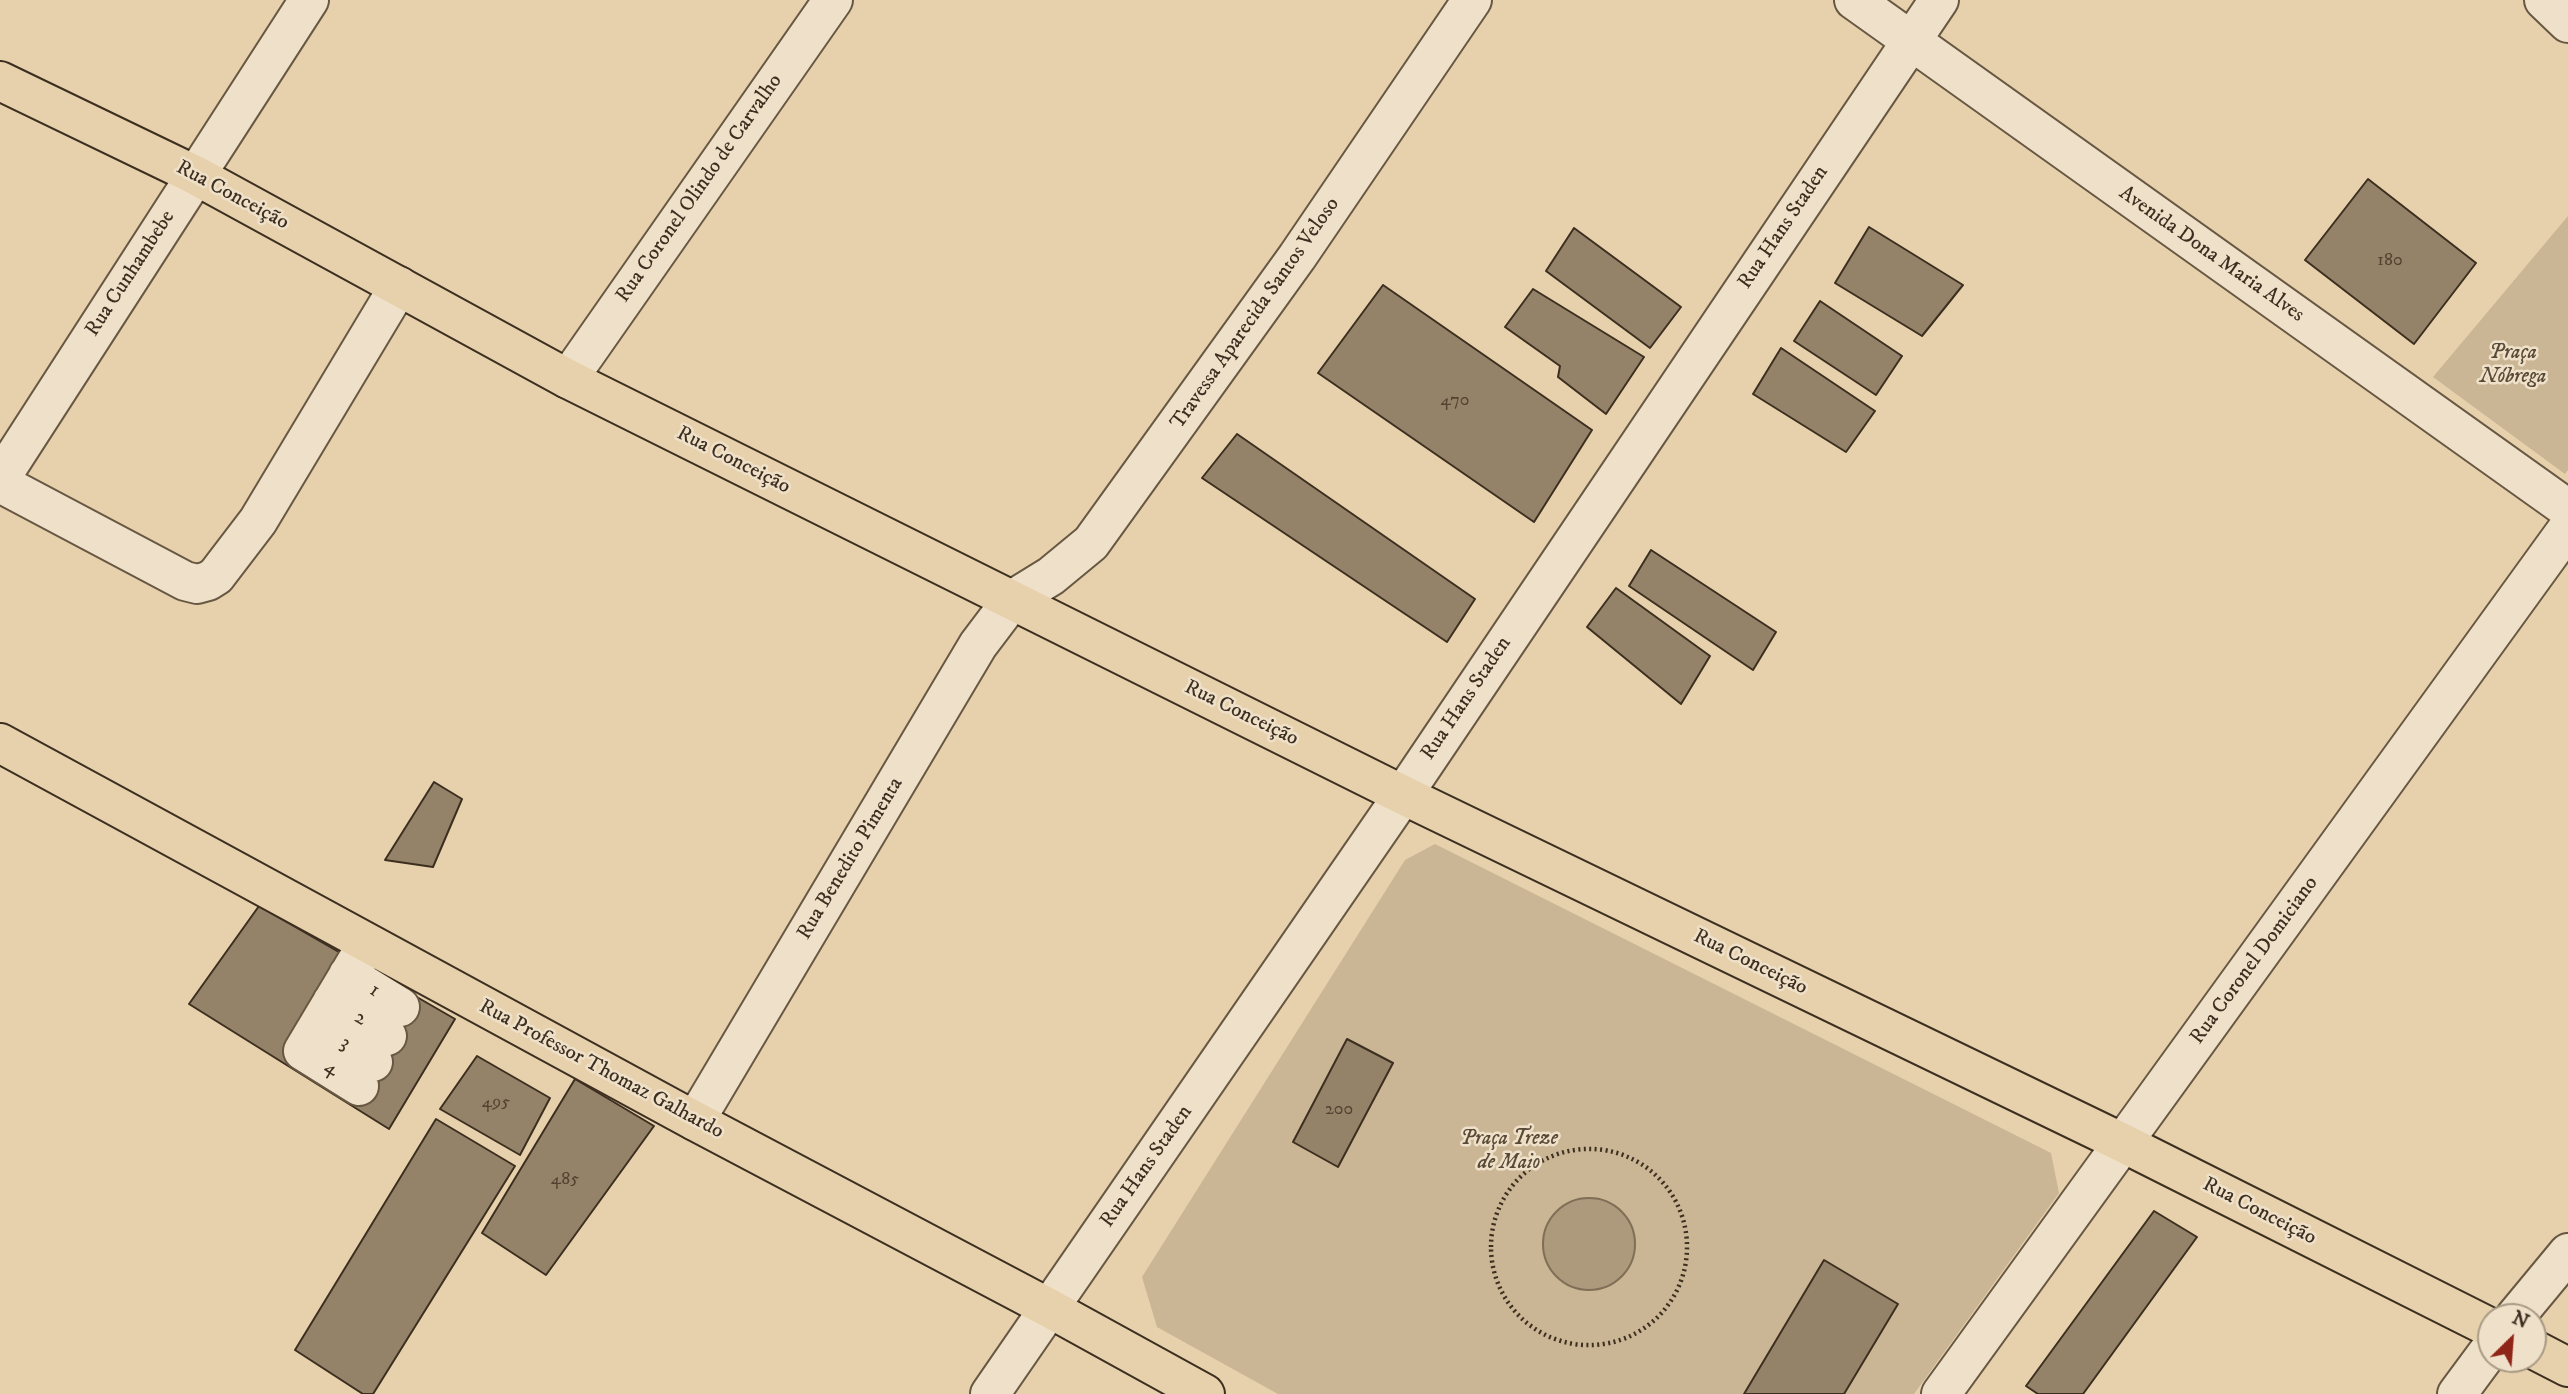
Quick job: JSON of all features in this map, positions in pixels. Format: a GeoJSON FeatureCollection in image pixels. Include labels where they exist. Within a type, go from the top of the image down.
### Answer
{"type":"FeatureCollection","features":[{"type":"Feature","properties":{"kind":"main road","name":"Rua Conceição"},"geometry":{"type":"LineString","coordinates":[[0,81],[195,175],[568,379],[1403,795],[2123,1143],[2477,1321]]}},
{"type":"Feature","properties":{"kind":"main road","name":"Rua Professor Thomaz Galhardo"},"geometry":{"type":"LineString","coordinates":[[0,743],[334,1000],[695,1121],[1049,1308],[1205,1394]]}},
{"type":"Feature","properties":{"kind":"main road"},"geometry":{"type":"LineString","coordinates":[[2547,1356],[2568,1367]]}},
{"type":"Feature","properties":{"kind":"street","name":"Rua Cunhambebe"},"geometry":{"type":"LineString","coordinates":[[0,481],[309,0]]}},
{"type":"Feature","properties":{"kind":"street","name":"Rua Coronel Olindo de Carvalho"},"geometry":{"type":"LineString","coordinates":[[568,379],[833,0]]}},
{"type":"Feature","properties":{"kind":"street","name":"Travessa Aparecida Santos Veloso"},"geometry":{"type":"LineString","coordinates":[[1012,600],[1051,576],[1091,543],[1297,257],[1472,0]]}},
{"type":"Feature","properties":{"kind":"street","name":"Avenida Dona Maria Alves"},"geometry":{"type":"LineString","coordinates":[[1854,0],[2568,509]]}},
{"type":"Feature","properties":{"kind":"street","name":"Rua Hans Staden"},"geometry":{"type":"LineString","coordinates":[[990,1394],[1403,795],[1939,0]]}},
{"type":"Feature","properties":{"kind":"street"},"geometry":{"type":"LineString","coordinates":[[2544,0],[2568,23]]}},
{"type":"Feature","properties":{"kind":"street"},"geometry":{"type":"LineString","coordinates":[[0,481],[185,581],[197,584],[208,581],[216,576],[258,521],[399,286]]}},
{"type":"Feature","properties":{"kind":"street","name":"Rua Coronel Domiciano"},"geometry":{"type":"LineString","coordinates":[[1941,1394],[2568,528]]}},
{"type":"Feature","properties":{"kind":"street","name":"Rua Benedito Pimenta"},"geometry":{"type":"LineString","coordinates":[[695,1121],[978,645],[1012,600]]}},
{"type":"Feature","properties":{"kind":"street","name":"4"},"geometry":{"type":"LineString","coordinates":[[334,1000],[380,1048]]}},
{"type":"Feature","properties":{"kind":"street","name":"2"},"geometry":{"type":"LineString","coordinates":[[334,1000],[380,1048]]}},
{"type":"Feature","properties":{"kind":"street"},"geometry":{"type":"LineString","coordinates":[[2527,1303],[2568,1253]]}},
{"type":"Feature","properties":{"kind":"street"},"geometry":{"type":"LineString","coordinates":[[2457,1394],[2477,1367]]}},
{"type":"Feature","properties":{"kind":"path"},"geometry":{"type":"LineString","coordinates":[[1597,1149],[1628,1156],[1655,1173],[1675,1197],[1686,1227],[1688,1258],[1680,1288],[1663,1315],[1639,1334],[1609,1345],[1574,1346],[1542,1335],[1516,1315],[1497,1286],[1490,1253],[1494,1219],[1508,1189],[1533,1165],[1563,1152],[1597,1149]]}},
{"type":"Feature","properties":{"kind":"green space","name":"Praça Nóbrega"},"geometry":{"type":"Polygon","coordinates":[[[2568,216],[2568,470],[2565,474],[2433,377],[2568,216]]]}},
{"type":"Feature","properties":{"kind":"green space","name":"Praça Treze de Maio"},"geometry":{"type":"Polygon","coordinates":[[[1435,844],[2051,1153],[2059,1193],[1914,1394],[1278,1394],[1157,1327],[1142,1277],[1405,860],[1435,844]]]}},
{"type":"Feature","properties":{"kind":"shaded area"},"geometry":{"type":"Polygon","coordinates":[[[1589,1198],[1607,1202],[1622,1211],[1631,1226],[1635,1244],[1631,1262],[1622,1277],[1607,1286],[1589,1290],[1571,1286],[1556,1277],[1547,1262],[1543,1244],[1547,1226],[1556,1211],[1571,1202],[1589,1198]]]}},
{"type":"Feature","properties":{"kind":"building"},"geometry":{"type":"Polygon","coordinates":[[[2368,179],[2476,263],[2414,344],[2305,260],[2368,179]]]}},
{"type":"Feature","properties":{"kind":"building"},"geometry":{"type":"Polygon","coordinates":[[[1869,227],[1963,285],[1922,336],[1835,283],[1869,227]]]}},
{"type":"Feature","properties":{"kind":"building"},"geometry":{"type":"Polygon","coordinates":[[[1574,228],[1681,307],[1650,348],[1546,271],[1574,228]]]}},
{"type":"Feature","properties":{"kind":"building"},"geometry":{"type":"Polygon","coordinates":[[[1383,285],[1592,430],[1534,522],[1318,373],[1383,285]]]}},
{"type":"Feature","properties":{"kind":"building"},"geometry":{"type":"Polygon","coordinates":[[[1533,289],[1644,357],[1606,414],[1558,377],[1560,366],[1505,327],[1533,289]]]}},
{"type":"Feature","properties":{"kind":"building"},"geometry":{"type":"Polygon","coordinates":[[[1820,301],[1902,356],[1876,395],[1794,341],[1820,301]]]}},
{"type":"Feature","properties":{"kind":"building"},"geometry":{"type":"Polygon","coordinates":[[[1781,348],[1875,411],[1846,452],[1753,394],[1781,348]]]}},
{"type":"Feature","properties":{"kind":"building"},"geometry":{"type":"Polygon","coordinates":[[[1237,434],[1475,599],[1447,642],[1202,478],[1237,434]]]}},
{"type":"Feature","properties":{"kind":"building"},"geometry":{"type":"Polygon","coordinates":[[[1651,550],[1776,632],[1753,670],[1629,586],[1651,550]]]}},
{"type":"Feature","properties":{"kind":"building"},"geometry":{"type":"Polygon","coordinates":[[[1616,588],[1710,656],[1681,704],[1587,627],[1616,588]]]}},
{"type":"Feature","properties":{"kind":"building"},"geometry":{"type":"Polygon","coordinates":[[[434,782],[462,799],[433,867],[385,860],[434,782]]]}},
{"type":"Feature","properties":{"kind":"building"},"geometry":{"type":"Polygon","coordinates":[[[259,906],[455,1019],[389,1129],[189,1004],[259,906]]]}},
{"type":"Feature","properties":{"kind":"building"},"geometry":{"type":"Polygon","coordinates":[[[1347,1039],[1393,1063],[1338,1167],[1293,1142],[1347,1039]]]}},
{"type":"Feature","properties":{"kind":"building"},"geometry":{"type":"Polygon","coordinates":[[[477,1056],[550,1098],[520,1155],[440,1109],[477,1056]]]}},
{"type":"Feature","properties":{"kind":"building"},"geometry":{"type":"Polygon","coordinates":[[[575,1079],[654,1126],[546,1275],[482,1233],[575,1079]]]}},
{"type":"Feature","properties":{"kind":"building"},"geometry":{"type":"Polygon","coordinates":[[[436,1119],[515,1166],[373,1394],[363,1394],[295,1350],[436,1119]]]}},
{"type":"Feature","properties":{"kind":"building"},"geometry":{"type":"Polygon","coordinates":[[[2154,1211],[2197,1237],[2083,1394],[2038,1394],[2026,1386],[2154,1211]]]}},
{"type":"Feature","properties":{"kind":"building"},"geometry":{"type":"Polygon","coordinates":[[[1824,1260],[1898,1304],[1844,1394],[1744,1394],[1824,1260]]]}}]}
